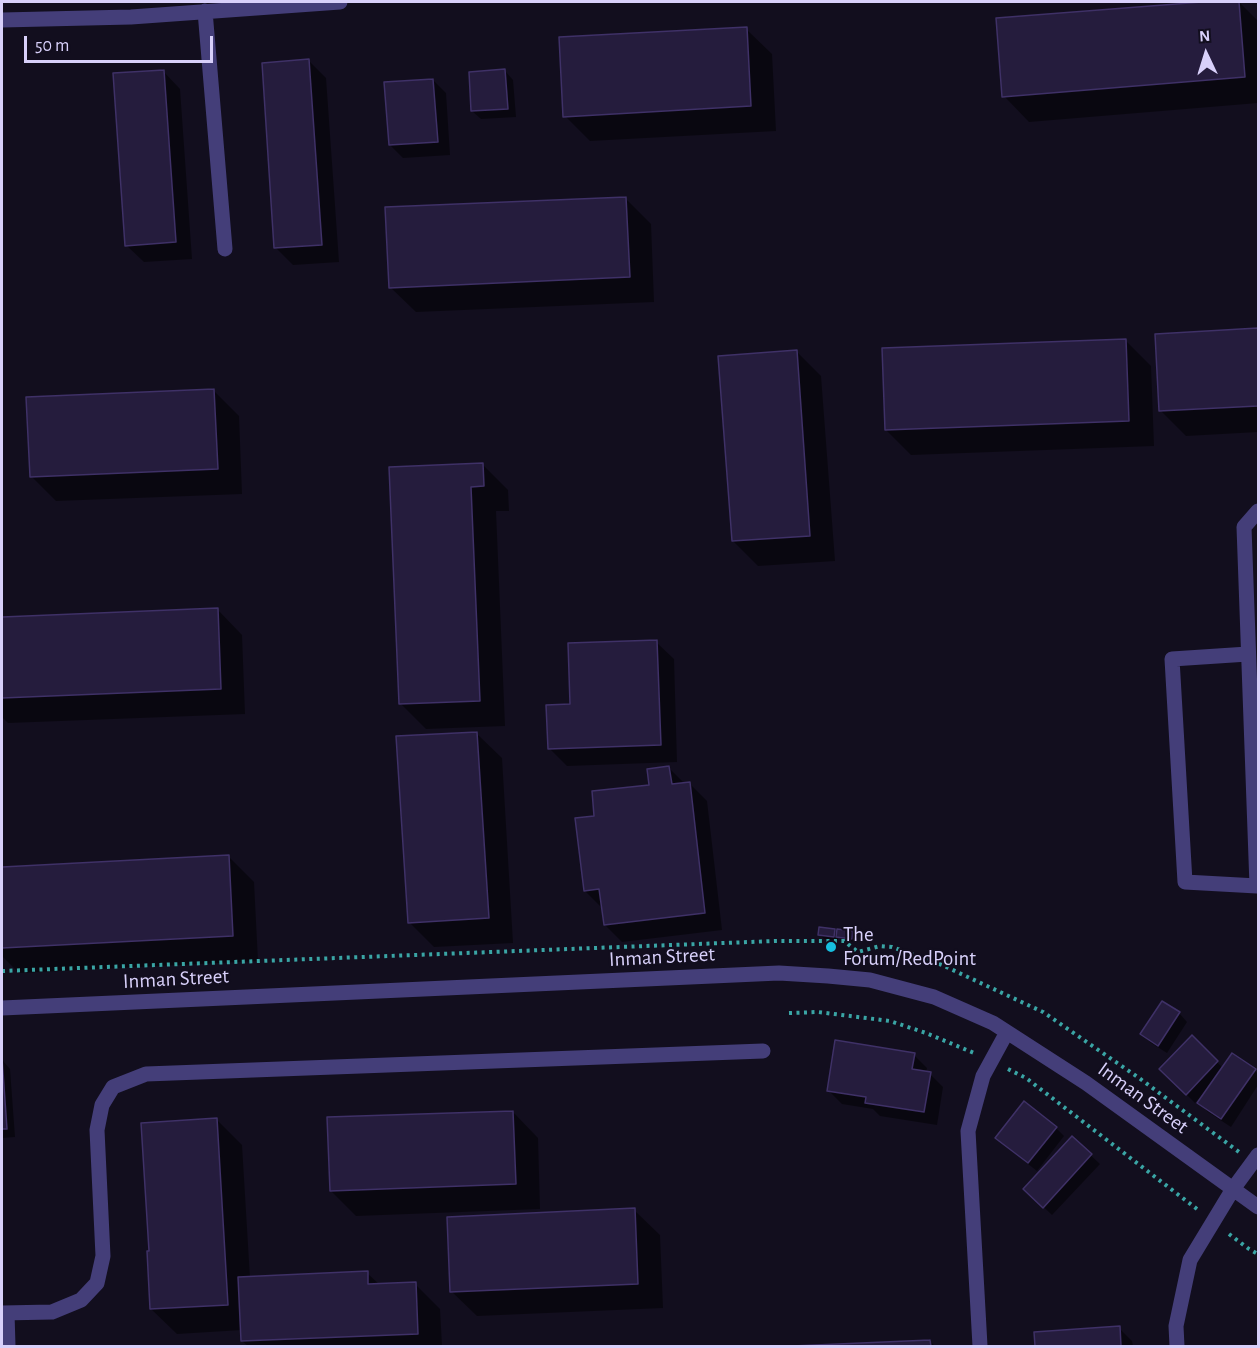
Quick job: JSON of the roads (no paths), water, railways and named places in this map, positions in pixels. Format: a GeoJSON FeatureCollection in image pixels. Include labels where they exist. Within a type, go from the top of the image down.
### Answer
{"type":"FeatureCollection","features":[{"type":"Feature","properties":{"kind":"street"},"geometry":{"type":"LineString","coordinates":[[2,20],[152,8],[205,11],[340,2]]}},
{"type":"Feature","properties":{"kind":"street"},"geometry":{"type":"LineString","coordinates":[[205,11],[225,249]]}},
{"type":"Feature","properties":{"kind":"street"},"geometry":{"type":"LineString","coordinates":[[1248,654],[1172,659],[1185,882],[1258,886],[1244,527],[1258,511]]}},
{"type":"Feature","properties":{"kind":"street","name":"Inman Street"},"geometry":{"type":"LineString","coordinates":[[2,1008],[779,973],[870,980],[934,997],[993,1023],[1086,1083],[1258,1207]]}},
{"type":"Feature","properties":{"kind":"street"},"geometry":{"type":"LineString","coordinates":[[980,1347],[968,1131],[983,1076],[1007,1032]]}},
{"type":"Feature","properties":{"kind":"street"},"geometry":{"type":"LineString","coordinates":[[8,1347],[4,1313],[52,1312],[81,1300],[97,1283],[103,1256],[96,1130],[102,1105],[113,1087],[146,1074],[763,1051]]}},
{"type":"Feature","properties":{"kind":"street"},"geometry":{"type":"LineString","coordinates":[[1177,1347],[1176,1326],[1190,1260],[1233,1189],[1258,1155]]}},
{"type":"Feature","properties":{"kind":"place","name":"The Forum/RedPoint"},"geometry":{"type":"Point","coordinates":[831,947]}}]}
